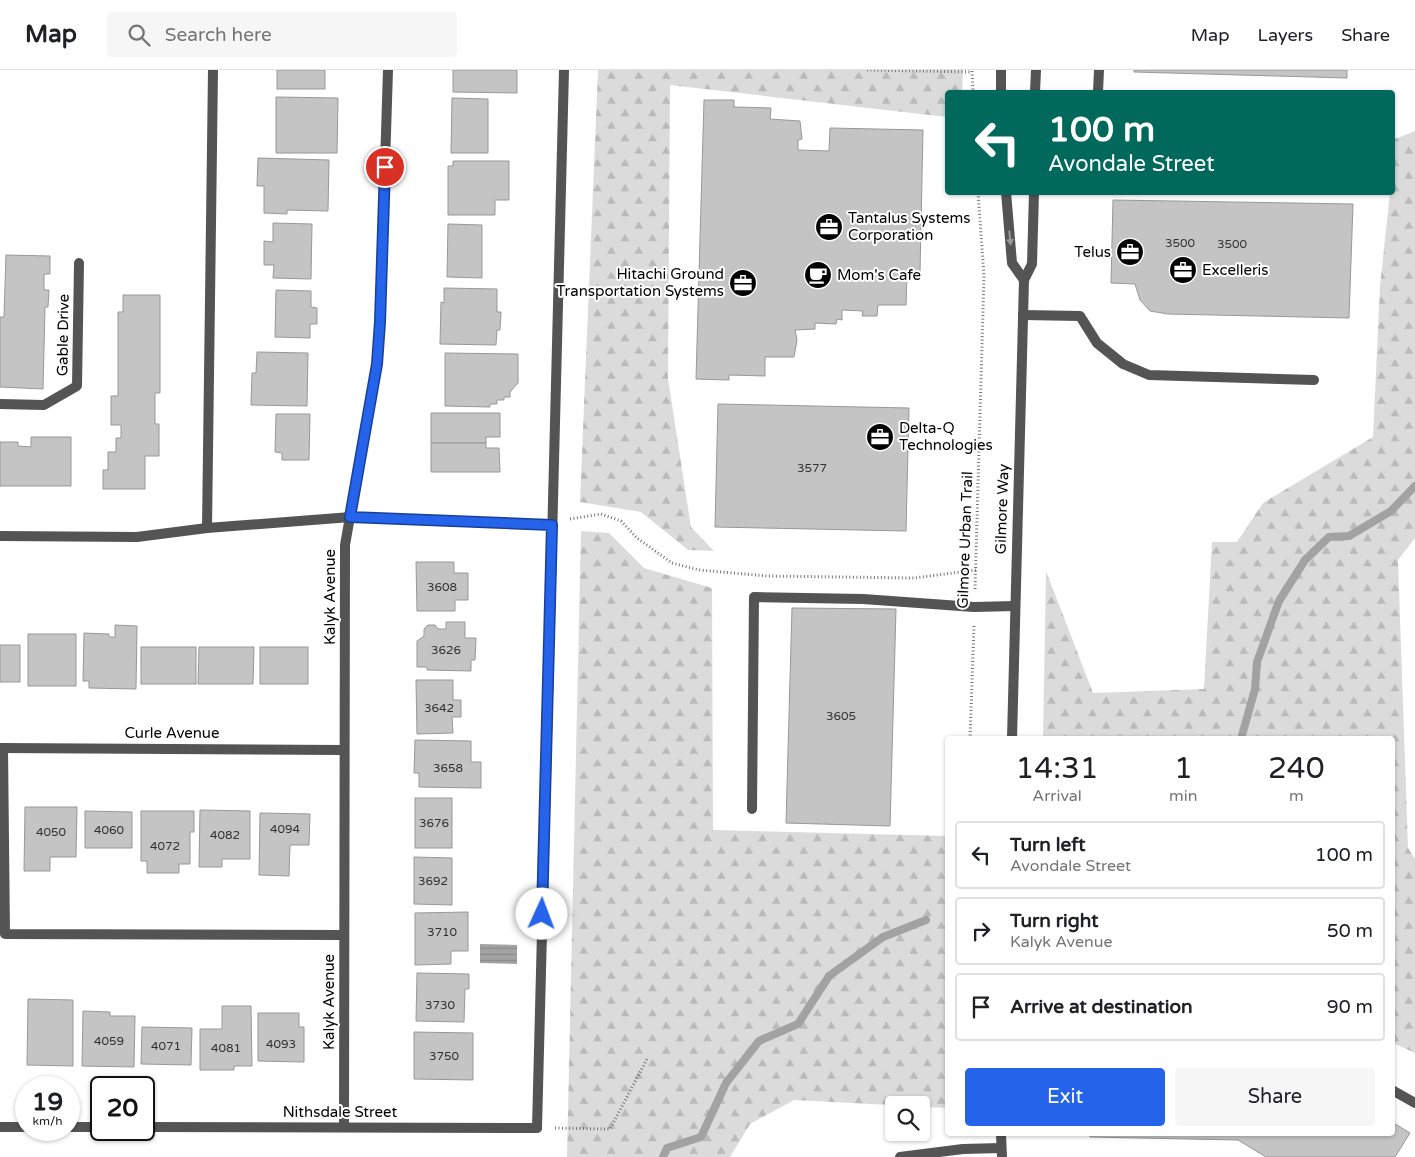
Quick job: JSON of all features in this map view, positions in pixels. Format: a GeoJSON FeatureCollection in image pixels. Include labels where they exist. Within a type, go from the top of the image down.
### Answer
{"type":"FeatureCollection","features":[{"type":"Feature","properties":{"kind":"street"},"geometry":{"type":"LineString","coordinates":[[207,528],[213,70]]}},
{"type":"Feature","properties":{"kind":"street","name":"Kalyk Avenue"},"geometry":{"type":"LineString","coordinates":[[344,1127],[345,545],[377,364],[388,70]]}},
{"type":"Feature","properties":{"kind":"street"},"geometry":{"type":"LineString","coordinates":[[537,1128],[564,70]]}},
{"type":"Feature","properties":{"kind":"street"},"geometry":{"type":"LineString","coordinates":[[1001,70],[1001,90]]}},
{"type":"Feature","properties":{"kind":"street"},"geometry":{"type":"LineString","coordinates":[[1035,90],[1036,70]]}},
{"type":"Feature","properties":{"kind":"street"},"geometry":{"type":"LineString","coordinates":[[1098,90],[1099,70]]}},
{"type":"Feature","properties":{"kind":"street"},"geometry":{"type":"LineString","coordinates":[[1006,195],[1012,263],[1024,280]]}},
{"type":"Feature","properties":{"kind":"street","name":"Gilmore Way"},"geometry":{"type":"LineString","coordinates":[[1012,736],[1024,280],[1032,264],[1034,195]]}},
{"type":"Feature","properties":{"kind":"street","name":"Gable Drive"},"geometry":{"type":"LineString","coordinates":[[0,404],[44,405],[77,386],[79,263]]}},
{"type":"Feature","properties":{"kind":"street"},"geometry":{"type":"LineString","coordinates":[[1023,315],[1080,316],[1097,343],[1123,364],[1149,375],[1314,380]]}},
{"type":"Feature","properties":{"kind":"street"},"geometry":{"type":"LineString","coordinates":[[0,536],[138,537],[207,528],[350,517],[552,525]]}},
{"type":"Feature","properties":{"kind":"street"},"geometry":{"type":"LineString","coordinates":[[752,808],[754,598],[863,599],[974,607],[1015,606]]}},
{"type":"Feature","properties":{"kind":"street"},"geometry":{"type":"LineString","coordinates":[[1,748],[5,934],[344,935]]}},
{"type":"Feature","properties":{"kind":"street","name":"Curle Avenue"},"geometry":{"type":"LineString","coordinates":[[1,748],[344,750]]}},
{"type":"Feature","properties":{"kind":"street"},"geometry":{"type":"LineString","coordinates":[[1395,1092],[1415,1104]]}},
{"type":"Feature","properties":{"kind":"street"},"geometry":{"type":"LineString","coordinates":[[0,1127],[15,1127]]}},
{"type":"Feature","properties":{"kind":"street","name":"Nithsdale Street"},"geometry":{"type":"LineString","coordinates":[[155,1127],[537,1128]]}},
{"type":"Feature","properties":{"kind":"street"},"geometry":{"type":"LineString","coordinates":[[900,1157],[963,1149],[1002,1153],[1001,1136]]}},
{"type":"Feature","properties":{"kind":"path"},"geometry":{"type":"LineString","coordinates":[[867,70],[972,71],[973,90]]}},
{"type":"Feature","properties":{"kind":"path","name":"Gilmore Urban Trail"},"geometry":{"type":"LineString","coordinates":[[970,736],[984,276],[978,195]]}},
{"type":"Feature","properties":{"kind":"path"},"geometry":{"type":"LineString","coordinates":[[552,525],[568,519],[601,514],[621,521],[637,538],[672,563],[699,570],[767,576],[914,578],[976,570]]}},
{"type":"Feature","properties":{"kind":"path"},"geometry":{"type":"LineString","coordinates":[[537,1128],[610,1129],[646,1059]]}},
{"type":"Feature","properties":{"kind":"green space"},"geometry":{"type":"Polygon","coordinates":[[[598,70],[963,70],[962,90],[945,90],[945,117],[670,85],[668,379],[691,527],[714,551],[688,550],[641,512],[580,502],[598,70]]]}},
{"type":"Feature","properties":{"kind":"green space"},"geometry":{"type":"Polygon","coordinates":[[[1415,131],[1415,538],[1398,560],[1408,848],[1415,859],[1415,1053],[1395,1044],[1395,736],[1043,736],[1046,571],[1093,693],[1204,689],[1212,542],[1237,542],[1263,503],[1373,437],[1380,286],[1390,195],[1395,195],[1395,139],[1415,131]]]}},
{"type":"Feature","properties":{"kind":"green space"},"geometry":{"type":"Polygon","coordinates":[[[581,531],[609,533],[644,568],[712,588],[713,830],[945,836],[945,1108],[930,1107],[930,1096],[885,1096],[885,1105],[794,1100],[750,1124],[730,1157],[567,1157],[581,531]]]}},
{"type":"Feature","properties":{"kind":"shaded area"},"geometry":{"type":"Polygon","coordinates":[[[480,944],[517,945],[517,964],[480,963],[480,944]]]}},
{"type":"Feature","properties":{"kind":"building"},"geometry":{"type":"Polygon","coordinates":[[[277,70],[325,70],[325,89],[277,89],[277,70]]]}},
{"type":"Feature","properties":{"kind":"building"},"geometry":{"type":"Polygon","coordinates":[[[453,70],[517,70],[517,93],[453,92],[453,70]]]}},
{"type":"Feature","properties":{"kind":"building"},"geometry":{"type":"Polygon","coordinates":[[[1134,70],[1347,70],[1347,78],[1134,72],[1134,70]]]}},
{"type":"Feature","properties":{"kind":"building"},"geometry":{"type":"Polygon","coordinates":[[[276,97],[338,98],[337,153],[276,153],[276,97]]]}},
{"type":"Feature","properties":{"kind":"building"},"geometry":{"type":"Polygon","coordinates":[[[452,98],[488,99],[488,153],[451,153],[452,98]]]}},
{"type":"Feature","properties":{"kind":"building"},"geometry":{"type":"Polygon","coordinates":[[[704,100],[734,100],[734,107],[771,108],[770,119],[800,121],[802,139],[798,140],[798,150],[829,151],[830,128],[923,130],[920,273],[907,273],[906,305],[878,305],[877,316],[862,316],[863,311],[842,310],[842,320],[837,319],[836,324],[815,323],[815,329],[795,330],[797,340],[794,357],[765,357],[765,376],[729,375],[729,380],[696,379],[704,100]]]}},
{"type":"Feature","properties":{"kind":"building"},"geometry":{"type":"Polygon","coordinates":[[[258,158],[329,160],[328,211],[287,210],[287,214],[264,213],[264,186],[257,186],[258,158]]]}},
{"type":"Feature","properties":{"kind":"building"},"geometry":{"type":"Polygon","coordinates":[[[453,161],[509,161],[509,200],[495,200],[495,215],[448,215],[448,166],[453,166],[453,161]]]}},
{"type":"Feature","properties":{"kind":"building"},"geometry":{"type":"Polygon","coordinates":[[[1113,200],[1353,204],[1349,318],[1168,314],[1150,311],[1140,300],[1135,284],[1111,283],[1113,200]]]}},
{"type":"Feature","properties":{"kind":"building"},"geometry":{"type":"Polygon","coordinates":[[[273,223],[312,224],[311,279],[273,278],[274,265],[264,265],[264,241],[273,242],[273,223]]]}},
{"type":"Feature","properties":{"kind":"building"},"geometry":{"type":"Polygon","coordinates":[[[448,224],[482,225],[482,278],[447,277],[448,224]]]}},
{"type":"Feature","properties":{"kind":"building"},"geometry":{"type":"Polygon","coordinates":[[[6,255],[50,256],[50,274],[44,274],[44,290],[49,290],[48,307],[45,307],[43,389],[0,387],[0,317],[4,317],[6,255]]]}},
{"type":"Feature","properties":{"kind":"building"},"geometry":{"type":"Polygon","coordinates":[[[444,288],[497,289],[497,312],[501,312],[500,330],[497,330],[496,345],[440,344],[441,302],[444,303],[444,288]]]}},
{"type":"Feature","properties":{"kind":"building"},"geometry":{"type":"Polygon","coordinates":[[[276,290],[311,291],[311,307],[317,308],[317,324],[310,324],[310,338],[275,337],[276,290]]]}},
{"type":"Feature","properties":{"kind":"building"},"geometry":{"type":"Polygon","coordinates":[[[123,295],[160,295],[160,393],[155,393],[155,424],[159,424],[159,456],[145,456],[145,489],[103,489],[103,470],[108,470],[108,452],[116,452],[116,438],[121,438],[121,425],[111,425],[111,396],[118,396],[118,312],[123,312],[123,295]]]}},
{"type":"Feature","properties":{"kind":"building"},"geometry":{"type":"Polygon","coordinates":[[[257,352],[308,353],[307,406],[251,405],[252,373],[256,373],[257,352]]]}},
{"type":"Feature","properties":{"kind":"building"},"geometry":{"type":"Polygon","coordinates":[[[445,353],[518,354],[518,383],[510,392],[510,397],[504,397],[504,400],[497,400],[497,404],[490,404],[490,407],[445,406],[445,353]]]}},
{"type":"Feature","properties":{"kind":"building"},"geometry":{"type":"Polygon","coordinates":[[[718,404],[909,408],[906,531],[715,527],[718,404]]]}},
{"type":"Feature","properties":{"kind":"building"},"geometry":{"type":"Polygon","coordinates":[[[431,413],[500,413],[500,437],[486,437],[486,443],[431,443],[431,413]]]}},
{"type":"Feature","properties":{"kind":"building"},"geometry":{"type":"Polygon","coordinates":[[[276,414],[310,414],[309,460],[282,460],[282,453],[275,452],[276,414]]]}},
{"type":"Feature","properties":{"kind":"building"},"geometry":{"type":"Polygon","coordinates":[[[31,437],[71,437],[71,486],[0,486],[0,442],[18,442],[18,446],[31,447],[31,437]]]}},
{"type":"Feature","properties":{"kind":"building"},"geometry":{"type":"Polygon","coordinates":[[[431,443],[486,443],[486,448],[499,448],[500,472],[431,472],[431,443]]]}},
{"type":"Feature","properties":{"kind":"building"},"geometry":{"type":"Polygon","coordinates":[[[416,562],[454,562],[454,573],[468,573],[468,600],[455,600],[455,611],[417,611],[416,562]]]}},
{"type":"Feature","properties":{"kind":"building"},"geometry":{"type":"Polygon","coordinates":[[[792,608],[896,609],[890,826],[786,823],[792,608]]]}},
{"type":"Feature","properties":{"kind":"building"},"geometry":{"type":"Polygon","coordinates":[[[446,622],[465,622],[465,638],[476,638],[475,660],[471,660],[471,671],[427,670],[427,667],[417,667],[417,641],[424,636],[424,629],[428,625],[435,625],[438,629],[446,629],[446,622]]]}},
{"type":"Feature","properties":{"kind":"building"},"geometry":{"type":"Polygon","coordinates":[[[115,625],[137,626],[136,689],[89,688],[89,681],[83,681],[84,633],[109,634],[109,637],[115,637],[115,625]]]}},
{"type":"Feature","properties":{"kind":"building"},"geometry":{"type":"Polygon","coordinates":[[[28,634],[76,634],[76,686],[28,686],[28,634]]]}},
{"type":"Feature","properties":{"kind":"building"},"geometry":{"type":"Polygon","coordinates":[[[0,645],[20,645],[20,682],[0,682],[0,645]]]}},
{"type":"Feature","properties":{"kind":"building"},"geometry":{"type":"Polygon","coordinates":[[[141,647],[196,647],[196,684],[141,684],[141,647]]]}},
{"type":"Feature","properties":{"kind":"building"},"geometry":{"type":"Polygon","coordinates":[[[199,647],[254,647],[253,684],[198,684],[199,647]]]}},
{"type":"Feature","properties":{"kind":"building"},"geometry":{"type":"Polygon","coordinates":[[[260,647],[308,647],[308,684],[260,684],[260,647]]]}},
{"type":"Feature","properties":{"kind":"building"},"geometry":{"type":"Polygon","coordinates":[[[416,680],[453,680],[453,700],[461,700],[461,717],[452,717],[453,733],[417,734],[416,680]]]}},
{"type":"Feature","properties":{"kind":"building"},"geometry":{"type":"Polygon","coordinates":[[[415,740],[471,741],[471,762],[481,762],[481,788],[419,787],[419,773],[414,773],[415,740]]]}},
{"type":"Feature","properties":{"kind":"building"},"geometry":{"type":"Polygon","coordinates":[[[415,798],[452,798],[452,848],[415,848],[415,798]]]}},
{"type":"Feature","properties":{"kind":"building"},"geometry":{"type":"Polygon","coordinates":[[[25,807],[77,807],[76,857],[50,857],[50,871],[24,871],[25,807]]]}},
{"type":"Feature","properties":{"kind":"building"},"geometry":{"type":"Polygon","coordinates":[[[200,810],[250,811],[250,859],[222,859],[222,867],[199,867],[200,810]]]}},
{"type":"Feature","properties":{"kind":"building"},"geometry":{"type":"Polygon","coordinates":[[[85,811],[132,812],[132,848],[85,848],[85,811]]]}},
{"type":"Feature","properties":{"kind":"building"},"geometry":{"type":"Polygon","coordinates":[[[141,811],[194,811],[194,832],[190,832],[190,864],[179,864],[179,873],[147,873],[147,861],[141,861],[141,811]]]}},
{"type":"Feature","properties":{"kind":"building"},"geometry":{"type":"Polygon","coordinates":[[[260,813],[310,814],[309,845],[290,845],[289,876],[259,875],[260,813]]]}},
{"type":"Feature","properties":{"kind":"building"},"geometry":{"type":"Polygon","coordinates":[[[414,857],[452,858],[452,905],[414,904],[414,857]]]}},
{"type":"Feature","properties":{"kind":"building"},"geometry":{"type":"Polygon","coordinates":[[[468,912],[468,951],[451,951],[451,964],[415,965],[415,913],[468,912]]]}},
{"type":"Feature","properties":{"kind":"building"},"geometry":{"type":"Polygon","coordinates":[[[417,973],[469,974],[469,989],[465,989],[464,1022],[416,1021],[417,973]]]}},
{"type":"Feature","properties":{"kind":"building"},"geometry":{"type":"Polygon","coordinates":[[[28,999],[73,1000],[73,1066],[27,1065],[28,999]]]}},
{"type":"Feature","properties":{"kind":"building"},"geometry":{"type":"Polygon","coordinates":[[[222,1006],[251,1006],[252,1066],[234,1066],[234,1070],[200,1070],[200,1029],[222,1029],[222,1006]]]}},
{"type":"Feature","properties":{"kind":"building"},"geometry":{"type":"Polygon","coordinates":[[[83,1011],[110,1012],[110,1016],[135,1016],[134,1067],[82,1066],[83,1011]]]}},
{"type":"Feature","properties":{"kind":"building"},"geometry":{"type":"Polygon","coordinates":[[[258,1013],[299,1013],[299,1027],[304,1027],[304,1062],[258,1061],[258,1013]]]}},
{"type":"Feature","properties":{"kind":"building"},"geometry":{"type":"Polygon","coordinates":[[[142,1027],[192,1028],[191,1065],[141,1064],[142,1027]]]}},
{"type":"Feature","properties":{"kind":"building"},"geometry":{"type":"Polygon","coordinates":[[[414,1032],[473,1033],[473,1080],[414,1079],[414,1032]]]}},
{"type":"Feature","properties":{"kind":"building"},"geometry":{"type":"Polygon","coordinates":[[[1395,1124],[1410,1133],[1395,1157],[1266,1157],[1238,1140],[1090,1137],[1395,1136],[1395,1124]]]}},
{"type":"Feature","properties":{"kind":"waterway"},"geometry":{"type":"LineString","coordinates":[[1242,736],[1255,689],[1257,662],[1279,601],[1305,560],[1329,537],[1349,536],[1391,511],[1415,486]]}},
{"type":"Feature","properties":{"kind":"waterway"},"geometry":{"type":"LineString","coordinates":[[663,1157],[667,1148],[701,1137],[726,1083],[759,1041],[798,1024],[829,976],[883,937],[926,920]]}},
{"type":"Feature","properties":{"kind":"place","name":"Tantalus Systems Corporation"},"geometry":{"type":"Point","coordinates":[829,227]}},
{"type":"Feature","properties":{"kind":"place","name":"Telus"},"geometry":{"type":"Point","coordinates":[1130,252]}},
{"type":"Feature","properties":{"kind":"place","name":"Excelleris"},"geometry":{"type":"Point","coordinates":[1183,270]}},
{"type":"Feature","properties":{"kind":"place","name":"Mom's Cafe"},"geometry":{"type":"Point","coordinates":[818,275]}},
{"type":"Feature","properties":{"kind":"place","name":"Hitachi Ground Transportation Systems"},"geometry":{"type":"Point","coordinates":[743,283]}},
{"type":"Feature","properties":{"kind":"place","name":"Delta-Q Technologies"},"geometry":{"type":"Point","coordinates":[880,437]}},
{"type":"Feature","properties":{"kind":"route"},"geometry":{"type":"LineString","coordinates":[[385,167],[377,364],[350,517],[552,525],[542,914]]}}]}
